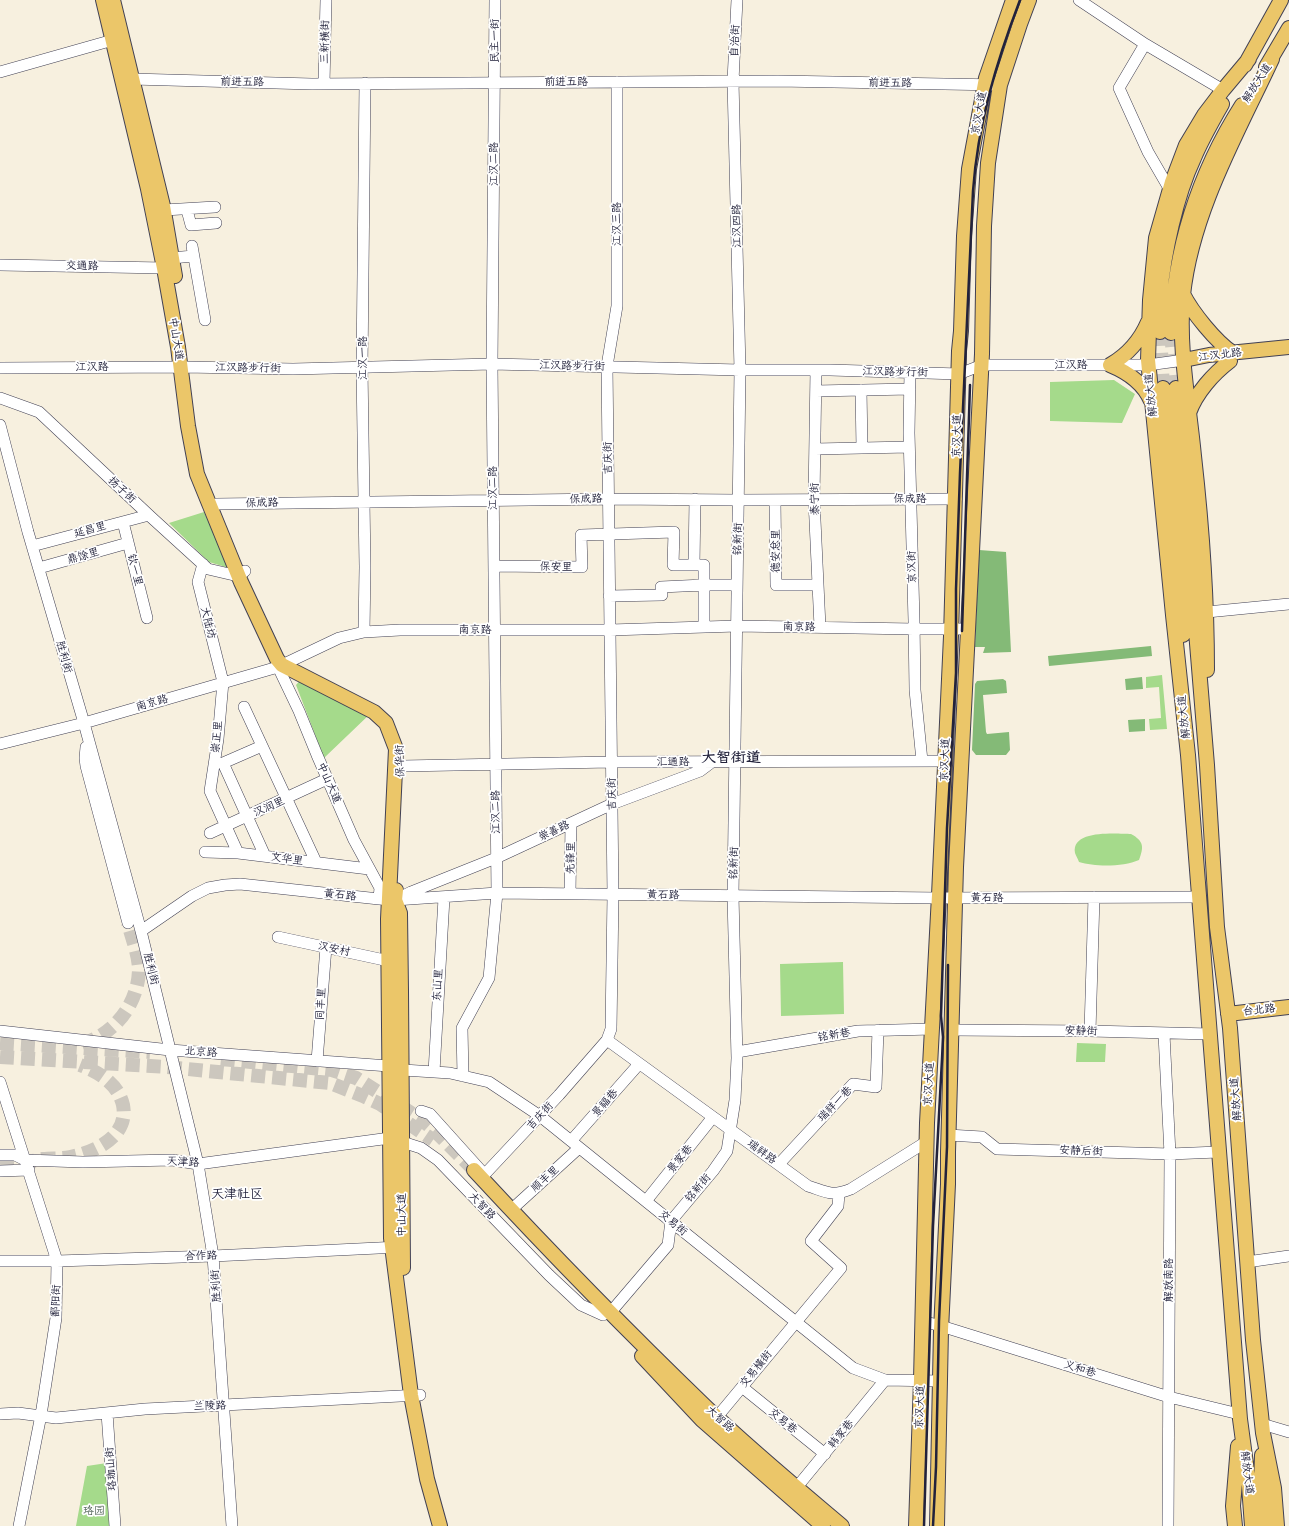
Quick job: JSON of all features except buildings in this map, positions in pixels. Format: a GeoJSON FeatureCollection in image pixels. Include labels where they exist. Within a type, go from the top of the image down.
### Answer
{"type":"FeatureCollection","features":[{"type":"Feature","properties":{"kind":"main road","name":"中山大道"},"geometry":{"type":"LineString","coordinates":[[103,0],[148,189],[168,263],[187,349],[184,367],[188,426],[197,474],[282,665]]}},
{"type":"Feature","properties":{"kind":"main road","name":"中山大道"},"geometry":{"type":"LineString","coordinates":[[113,0],[164,210],[168,263]]}},
{"type":"Feature","properties":{"kind":"main road","name":"京汉大道"},"geometry":{"type":"LineString","coordinates":[[916,1526],[926,1142],[951,629],[964,236],[969,169],[984,85],[1013,0]]}},
{"type":"Feature","properties":{"kind":"main road","name":"京汉大道"},"geometry":{"type":"LineString","coordinates":[[937,1526],[941,1326],[948,1184],[948,1135],[956,898],[982,365],[984,226],[988,163],[1000,85],[1029,0]]}},
{"type":"Feature","properties":{"kind":"main road","name":"解放大道"},"geometry":{"type":"LineString","coordinates":[[1281,0],[1208,129],[1193,159],[1182,190],[1168,245],[1160,296],[1165,332],[1179,257],[1197,195],[1230,124],[1287,36]]}},
{"type":"Feature","properties":{"kind":"main road","name":"解放大道"},"geometry":{"type":"LineString","coordinates":[[1235,1526],[1233,1506],[1239,1417],[1188,755],[1148,365],[1149,318],[1156,238],[1170,190],[1186,145],[1204,115],[1222,90],[1249,58]]}},
{"type":"Feature","properties":{"kind":"main road","name":"解放大道"},"geometry":{"type":"LineString","coordinates":[[1207,765],[1207,612],[1184,360],[1182,318],[1183,294],[1199,220],[1272,59]]}},
{"type":"Feature","properties":{"kind":"main road"},"geometry":{"type":"LineString","coordinates":[[1183,294],[1192,310],[1223,345],[1231,357],[1196,398],[1189,413]]}},
{"type":"Feature","properties":{"kind":"main road"},"geometry":{"type":"LineString","coordinates":[[1110,365],[1119,360],[1140,339],[1149,318]]}},
{"type":"Feature","properties":{"kind":"main road","name":"江汉北路"},"geometry":{"type":"LineString","coordinates":[[1231,357],[1289,347]]}},
{"type":"Feature","properties":{"kind":"main road","name":"江汉北路"},"geometry":{"type":"LineString","coordinates":[[1184,360],[1209,355],[1231,357],[1289,356]]}},
{"type":"Feature","properties":{"kind":"main road"},"geometry":{"type":"LineString","coordinates":[[1110,365],[1120,369],[1140,385],[1146,391],[1153,406]]}},
{"type":"Feature","properties":{"kind":"main road","name":"中山大道"},"geometry":{"type":"LineString","coordinates":[[184,367],[204,470],[242,574]]}},
{"type":"Feature","properties":{"kind":"main road","name":"解放大道"},"geometry":{"type":"LineString","coordinates":[[1188,755],[1181,570],[1169,388],[1207,765],[1217,927],[1228,1014],[1253,1340],[1263,1428],[1274,1488],[1277,1526]]}},
{"type":"Feature","properties":{"kind":"main road","name":"保华街"},"geometry":{"type":"LineString","coordinates":[[282,665],[377,708],[390,720],[398,735],[402,749],[402,766],[388,899]]}},
{"type":"Feature","properties":{"kind":"main road","name":"保华街"},"geometry":{"type":"LineString","coordinates":[[282,665],[374,712],[386,723],[396,749],[388,899]]}},
{"type":"Feature","properties":{"kind":"main road","name":"中山大道"},"geometry":{"type":"LineString","coordinates":[[388,899],[389,1066],[396,1140],[397,1248],[409,1321],[416,1395],[427,1479],[440,1526]]}},
{"type":"Feature","properties":{"kind":"main road","name":"中山大道"},"geometry":{"type":"LineString","coordinates":[[388,899],[400,913],[403,1070],[396,1140]]}},
{"type":"Feature","properties":{"kind":"main road","name":"台北路"},"geometry":{"type":"LineString","coordinates":[[1228,1014],[1289,1007]]}},
{"type":"Feature","properties":{"kind":"main road","name":"大智路"},"geometry":{"type":"LineString","coordinates":[[475,1173],[512,1208],[702,1420],[823,1526]]}},
{"type":"Feature","properties":{"kind":"main road","name":"大智路"},"geometry":{"type":"LineString","coordinates":[[475,1173],[542,1254],[717,1417],[842,1526]]}},
{"type":"Feature","properties":{"kind":"main road","name":"中山大道"},"geometry":{"type":"LineString","coordinates":[[416,1395],[449,1526]]}},
{"type":"Feature","properties":{"kind":"main road","name":"解放大道"},"geometry":{"type":"LineString","coordinates":[[1239,1417],[1263,1526]]}},
{"type":"Feature","properties":{"kind":"main road","name":"解放大道"},"geometry":{"type":"LineString","coordinates":[[1252,1526],[1255,1485],[1263,1428]]}},
{"type":"Feature","properties":{"kind":"street","name":"三新横街"},"geometry":{"type":"LineString","coordinates":[[324,84],[326,0]]}},
{"type":"Feature","properties":{"kind":"street","name":"民主一街"},"geometry":{"type":"LineString","coordinates":[[494,83],[495,0]]}},
{"type":"Feature","properties":{"kind":"street","name":"自治街"},"geometry":{"type":"LineString","coordinates":[[733,81],[737,0]]}},
{"type":"Feature","properties":{"kind":"street"},"geometry":{"type":"LineString","coordinates":[[1079,0],[1145,44],[1222,90]]}},
{"type":"Feature","properties":{"kind":"street"},"geometry":{"type":"LineString","coordinates":[[0,72],[113,40]]}},
{"type":"Feature","properties":{"kind":"street"},"geometry":{"type":"LineString","coordinates":[[1145,44],[1119,88],[1148,152],[1170,190]]}},
{"type":"Feature","properties":{"kind":"street","name":"前进五路"},"geometry":{"type":"LineString","coordinates":[[132,79],[324,84],[733,81],[1000,85]]}},
{"type":"Feature","properties":{"kind":"street","name":"江汉四路"},"geometry":{"type":"LineString","coordinates":[[733,81],[740,370]]}},
{"type":"Feature","properties":{"kind":"street","name":"江汉三路"},"geometry":{"type":"LineString","coordinates":[[607,366],[617,306],[617,82]]}},
{"type":"Feature","properties":{"kind":"street","name":"江汉一路"},"geometry":{"type":"LineString","coordinates":[[364,632],[362,368],[365,83]]}},
{"type":"Feature","properties":{"kind":"street","name":"江汉二路"},"geometry":{"type":"LineString","coordinates":[[464,1076],[462,1028],[489,978],[496,893],[492,364],[494,83]]}},
{"type":"Feature","properties":{"kind":"street"},"geometry":{"type":"LineString","coordinates":[[164,210],[187,210],[215,207]]}},
{"type":"Feature","properties":{"kind":"street"},"geometry":{"type":"LineString","coordinates":[[187,210],[191,226],[216,223]]}},
{"type":"Feature","properties":{"kind":"street","name":"交通路"},"geometry":{"type":"LineString","coordinates":[[0,265],[168,263],[192,251],[205,320]]}},
{"type":"Feature","properties":{"kind":"street","name":"江汉路"},"geometry":{"type":"LineString","coordinates":[[959,374],[982,365],[1148,365],[1184,360]]}},
{"type":"Feature","properties":{"kind":"street","name":"江汉路步行街"},"geometry":{"type":"LineString","coordinates":[[184,367],[293,370],[492,364],[959,374]]}},
{"type":"Feature","properties":{"kind":"street","name":"吉庆街"},"geometry":{"type":"LineString","coordinates":[[475,1173],[540,1116],[607,1040],[611,1029],[613,895],[607,366]]}},
{"type":"Feature","properties":{"kind":"street","name":"江汉路"},"geometry":{"type":"LineString","coordinates":[[0,368],[184,367]]}},
{"type":"Feature","properties":{"kind":"street","name":"铭新街"},"geometry":{"type":"LineString","coordinates":[[671,1221],[713,1171],[727,1151],[735,1100],[736,1052],[733,896],[740,370]]}},
{"type":"Feature","properties":{"kind":"street","name":"泰宁街"},"geometry":{"type":"LineString","coordinates":[[816,370],[814,499],[820,627]]}},
{"type":"Feature","properties":{"kind":"street","name":"京汉街"},"geometry":{"type":"LineString","coordinates":[[910,372],[909,447],[914,629],[914,690],[922,761]]}},
{"type":"Feature","properties":{"kind":"street"},"geometry":{"type":"LineString","coordinates":[[816,391],[910,389]]}},
{"type":"Feature","properties":{"kind":"street"},"geometry":{"type":"LineString","coordinates":[[861,390],[862,448]]}},
{"type":"Feature","properties":{"kind":"street","name":"扬子街"},"geometry":{"type":"LineString","coordinates":[[0,398],[40,412],[208,569],[242,574]]}},
{"type":"Feature","properties":{"kind":"street","name":"胜利街"},"geometry":{"type":"LineString","coordinates":[[0,425],[32,546],[84,723],[141,931],[198,1164],[213,1256],[232,1526]]}},
{"type":"Feature","properties":{"kind":"street"},"geometry":{"type":"LineString","coordinates":[[815,449],[909,447]]}},
{"type":"Feature","properties":{"kind":"street","name":"保成路"},"geometry":{"type":"LineString","coordinates":[[216,504],[608,498],[738,500],[956,498]]}},
{"type":"Feature","properties":{"kind":"street"},"geometry":{"type":"LineString","coordinates":[[694,565],[695,499]]}},
{"type":"Feature","properties":{"kind":"street","name":"德安总里"},"geometry":{"type":"LineString","coordinates":[[775,500],[776,585],[818,585]]}},
{"type":"Feature","properties":{"kind":"street","name":"延昌里"},"geometry":{"type":"LineString","coordinates":[[32,546],[149,515]]}},
{"type":"Feature","properties":{"kind":"street","name":"钦一里"},"geometry":{"type":"LineString","coordinates":[[123,522],[147,618]]}},
{"type":"Feature","properties":{"kind":"street"},"geometry":{"type":"LineString","coordinates":[[608,533],[674,532],[673,565],[704,565],[704,627]]}},
{"type":"Feature","properties":{"kind":"street","name":"保安里"},"geometry":{"type":"LineString","coordinates":[[494,566],[582,568],[582,535],[608,533]]}},
{"type":"Feature","properties":{"kind":"street","name":"鼎馀里"},"geometry":{"type":"LineString","coordinates":[[39,568],[128,543]]}},
{"type":"Feature","properties":{"kind":"street","name":"大陆坊"},"geometry":{"type":"LineString","coordinates":[[203,564],[198,582],[223,682]]}},
{"type":"Feature","properties":{"kind":"street"},"geometry":{"type":"LineString","coordinates":[[609,596],[662,595],[662,587],[737,585]]}},
{"type":"Feature","properties":{"kind":"street"},"geometry":{"type":"LineString","coordinates":[[1207,612],[1289,604]]}},
{"type":"Feature","properties":{"kind":"street","name":"南京路"},"geometry":{"type":"LineString","coordinates":[[0,744],[84,723],[282,665],[339,638],[364,632],[400,630],[610,630],[737,626],[914,629],[968,628]]}},
{"type":"Feature","properties":{"kind":"street","name":"中山大道"},"geometry":{"type":"LineString","coordinates":[[282,665],[317,755],[354,840],[369,869],[388,899]]}},
{"type":"Feature","properties":{"kind":"street","name":"崇正里"},"geometry":{"type":"LineString","coordinates":[[223,682],[218,739],[210,791],[226,826]]}},
{"type":"Feature","properties":{"kind":"street"},"geometry":{"type":"LineString","coordinates":[[244,707],[316,862]]}},
{"type":"Feature","properties":{"kind":"street"},"geometry":{"type":"LineString","coordinates":[[87,738],[85,758],[86,766],[128,923]]}},
{"type":"Feature","properties":{"kind":"street"},"geometry":{"type":"LineString","coordinates":[[262,746],[223,763],[266,856]]}},
{"type":"Feature","properties":{"kind":"street","name":"汇通路"},"geometry":{"type":"LineString","coordinates":[[402,766],[611,762],[945,761]]}},
{"type":"Feature","properties":{"kind":"street","name":"崇善路"},"geometry":{"type":"LineString","coordinates":[[388,899],[411,892],[496,858],[612,804],[700,771],[712,762]]}},
{"type":"Feature","properties":{"kind":"street","name":"汉润里"},"geometry":{"type":"LineString","coordinates":[[210,833],[327,779]]}},
{"type":"Feature","properties":{"kind":"street","name":"先锋里"},"geometry":{"type":"LineString","coordinates":[[570,894],[571,823]]}},
{"type":"Feature","properties":{"kind":"street"},"geometry":{"type":"LineString","coordinates":[[226,826],[238,853]]}},
{"type":"Feature","properties":{"kind":"street","name":"文华里"},"geometry":{"type":"LineString","coordinates":[[205,852],[238,853],[369,869]]}},
{"type":"Feature","properties":{"kind":"street","name":"黄石路"},"geometry":{"type":"LineString","coordinates":[[141,931],[192,896],[208,888],[240,884],[388,899],[444,898],[496,893],[939,898],[1199,897]]}},
{"type":"Feature","properties":{"kind":"street","name":"东山里"},"geometry":{"type":"LineString","coordinates":[[434,1072],[444,898]]}},
{"type":"Feature","properties":{"kind":"street"},"geometry":{"type":"LineString","coordinates":[[1090,1031],[1094,898]]}},
{"type":"Feature","properties":{"kind":"street","name":"汉安村"},"geometry":{"type":"LineString","coordinates":[[278,936],[389,961]]}},
{"type":"Feature","properties":{"kind":"street","name":"同丰里"},"geometry":{"type":"LineString","coordinates":[[317,1061],[326,947]]}},
{"type":"Feature","properties":{"kind":"street","name":"铭新巷"},"geometry":{"type":"LineString","coordinates":[[736,1052],[858,1031],[932,1029]]}},
{"type":"Feature","properties":{"kind":"street","name":"瑞祥一巷"},"geometry":{"type":"LineString","coordinates":[[779,1164],[853,1084],[876,1087],[878,1030]]}},
{"type":"Feature","properties":{"kind":"street","name":"安静街"},"geometry":{"type":"LineString","coordinates":[[952,1030],[1210,1034]]}},
{"type":"Feature","properties":{"kind":"street","name":"北京路"},"geometry":{"type":"LineString","coordinates":[[0,1031],[170,1050],[389,1066],[403,1070]]}},
{"type":"Feature","properties":{"kind":"street","name":"解放南路"},"geometry":{"type":"LineString","coordinates":[[1164,1034],[1170,1154],[1168,1526]]}},
{"type":"Feature","properties":{"kind":"street","name":"瑞祥路"},"geometry":{"type":"LineString","coordinates":[[607,1040],[808,1186],[832,1194],[839,1194]]}},
{"type":"Feature","properties":{"kind":"street","name":"景福巷"},"geometry":{"type":"LineString","coordinates":[[575,1145],[639,1064]]}},
{"type":"Feature","properties":{"kind":"street","name":"交易街"},"geometry":{"type":"LineString","coordinates":[[403,1070],[450,1073],[489,1082],[540,1116],[854,1368],[885,1380],[940,1381]]}},
{"type":"Feature","properties":{"kind":"street","name":"鄱阳街"},"geometry":{"type":"LineString","coordinates":[[0,1082],[57,1261],[56,1318],[41,1415],[20,1526]]}},
{"type":"Feature","properties":{"kind":"street","name":"大智路"},"geometry":{"type":"LineString","coordinates":[[421,1111],[430,1114],[475,1173]]}},
{"type":"Feature","properties":{"kind":"street","name":"景家巷"},"geometry":{"type":"LineString","coordinates":[[646,1201],[714,1117]]}},
{"type":"Feature","properties":{"kind":"street","name":"安静后街"},"geometry":{"type":"LineString","coordinates":[[948,1135],[982,1137],[997,1149],[1170,1154],[1218,1152]]}},
{"type":"Feature","properties":{"kind":"street","name":"天津路"},"geometry":{"type":"LineString","coordinates":[[0,1155],[16,1155],[27,1165],[172,1160],[198,1164],[396,1140]]}},
{"type":"Feature","properties":{"kind":"street","name":"大智路"},"geometry":{"type":"LineString","coordinates":[[396,1140],[421,1148],[438,1160],[549,1275],[581,1305],[606,1312]]}},
{"type":"Feature","properties":{"kind":"street"},"geometry":{"type":"LineString","coordinates":[[839,1194],[851,1189],[926,1142]]}},
{"type":"Feature","properties":{"kind":"street","name":"顺丰里"},"geometry":{"type":"LineString","coordinates":[[512,1208],[575,1145]]}},
{"type":"Feature","properties":{"kind":"street"},"geometry":{"type":"LineString","coordinates":[[0,1171],[27,1165]]}},
{"type":"Feature","properties":{"kind":"street","name":"交易横街"},"geometry":{"type":"LineString","coordinates":[[717,1417],[841,1268],[811,1241],[838,1206],[839,1194]]}},
{"type":"Feature","properties":{"kind":"street"},"geometry":{"type":"LineString","coordinates":[[606,1312],[668,1245],[671,1221]]}},
{"type":"Feature","properties":{"kind":"street","name":"合作路"},"geometry":{"type":"LineString","coordinates":[[0,1261],[57,1261],[213,1256],[397,1248]]}},
{"type":"Feature","properties":{"kind":"street"},"geometry":{"type":"LineString","coordinates":[[1247,1262],[1289,1256]]}},
{"type":"Feature","properties":{"kind":"street","name":"义和巷"},"geometry":{"type":"LineString","coordinates":[[922,1321],[1239,1417]]}},
{"type":"Feature","properties":{"kind":"street","name":"韩家巷"},"geometry":{"type":"LineString","coordinates":[[797,1488],[885,1380]]}},
{"type":"Feature","properties":{"kind":"street","name":"交易巷"},"geometry":{"type":"LineString","coordinates":[[742,1387],[824,1454]]}},
{"type":"Feature","properties":{"kind":"street","name":"兰陵路"},"geometry":{"type":"LineString","coordinates":[[0,1414],[18,1413],[56,1418],[145,1409],[416,1395]]}},
{"type":"Feature","properties":{"kind":"street","name":"珞珈山街"},"geometry":{"type":"LineString","coordinates":[[107,1413],[115,1526]]}},
{"type":"Feature","properties":{"kind":"street"},"geometry":{"type":"LineString","coordinates":[[1263,1428],[1289,1432]]}},
{"type":"Feature","properties":{"kind":"green space"},"geometry":{"type":"Polygon","coordinates":[[[1114,380],[1135,394],[1122,423],[1050,421],[1050,382],[1114,380]]]}},
{"type":"Feature","properties":{"kind":"green space"},"geometry":{"type":"Polygon","coordinates":[[[204,512],[229,568],[209,562],[169,523],[204,512]]]}},
{"type":"Feature","properties":{"kind":"green space"},"geometry":{"type":"Polygon","coordinates":[[[979,550],[1006,552],[1011,652],[983,653],[985,647],[975,647],[979,550]]]}},
{"type":"Feature","properties":{"kind":"green space"},"geometry":{"type":"Polygon","coordinates":[[[1151,646],[1152,656],[1049,666],[1048,656],[1151,646]]]}},
{"type":"Feature","properties":{"kind":"green space"},"geometry":{"type":"Polygon","coordinates":[[[1162,675],[1167,729],[1150,730],[1149,719],[1161,718],[1159,687],[1146,688],[1146,677],[1162,675]]]}},
{"type":"Feature","properties":{"kind":"green space"},"geometry":{"type":"Polygon","coordinates":[[[303,677],[371,713],[324,758],[296,685],[303,677]]]}},
{"type":"Feature","properties":{"kind":"green space"},"geometry":{"type":"Polygon","coordinates":[[[1142,677],[1143,689],[1126,690],[1125,679],[1142,677]]]}},
{"type":"Feature","properties":{"kind":"green space"},"geometry":{"type":"Polygon","coordinates":[[[1003,679],[1006,681],[1007,693],[983,695],[986,732],[987,734],[1009,732],[1010,750],[1006,755],[976,755],[972,750],[975,684],[977,681],[1003,679]]]}},
{"type":"Feature","properties":{"kind":"green space"},"geometry":{"type":"Polygon","coordinates":[[[1145,719],[1145,731],[1129,732],[1128,720],[1145,719]]]}},
{"type":"Feature","properties":{"kind":"green space"},"geometry":{"type":"Polygon","coordinates":[[[1097,834],[1131,834],[1141,842],[1142,845],[1139,860],[1109,866],[1086,864],[1079,862],[1075,853],[1076,845],[1080,840],[1088,836],[1097,834]]]}},
{"type":"Feature","properties":{"kind":"green space"},"geometry":{"type":"Polygon","coordinates":[[[843,962],[844,1014],[781,1016],[780,964],[843,962]]]}},
{"type":"Feature","properties":{"kind":"green space"},"geometry":{"type":"Polygon","coordinates":[[[1077,1043],[1106,1044],[1105,1062],[1076,1062],[1077,1043]]]}},
{"type":"Feature","properties":{"kind":"green space","name":"珞园"},"geometry":{"type":"Polygon","coordinates":[[[107,1463],[109,1526],[76,1526],[87,1466],[107,1463]]]}},
{"type":"Feature","properties":{"kind":"tunnel"},"geometry":{"type":"LineString","coordinates":[[1160,332],[1163,388]]}},
{"type":"Feature","properties":{"kind":"tunnel"},"geometry":{"type":"LineString","coordinates":[[1171,333],[1176,388]]}},
{"type":"Feature","properties":{"kind":"tunnel"},"geometry":{"type":"LineString","coordinates":[[82,1044],[105,1033],[115,1025],[130,1005],[135,993],[139,968],[128,923]]}},
{"type":"Feature","properties":{"kind":"tunnel"},"geometry":{"type":"LineString","coordinates":[[0,1043],[150,1052]]}},
{"type":"Feature","properties":{"kind":"tunnel"},"geometry":{"type":"LineString","coordinates":[[0,1057],[167,1067],[330,1083],[380,1104],[433,1140]]}},
{"type":"Feature","properties":{"kind":"tunnel"},"geometry":{"type":"LineString","coordinates":[[221,1059],[332,1070],[356,1078],[422,1120],[474,1170]]}},
{"type":"Feature","properties":{"kind":"tunnel"},"geometry":{"type":"LineString","coordinates":[[0,1163],[19,1163],[43,1159],[67,1158],[80,1155],[100,1147],[116,1134],[121,1126],[124,1116],[123,1105],[117,1090],[106,1079],[94,1071],[80,1065]]}},
{"type":"Feature","properties":{"kind":"railway"},"geometry":{"type":"LineString","coordinates":[[924,1526],[933,1226],[943,1037],[941,1016],[947,828],[956,673],[956,589],[960,473],[973,191],[979,141],[989,94],[1003,47],[1020,0]]}},
{"type":"Feature","properties":{"kind":"railway"},"geometry":{"type":"LineString","coordinates":[[962,631],[970,385]]}},
{"type":"Feature","properties":{"kind":"railway"},"geometry":{"type":"LineString","coordinates":[[933,1526],[936,1467],[939,1321],[947,1147],[948,965]]}},
{"type":"Feature","properties":{"kind":"district","name":"大智街道"},"geometry":{"type":"Point","coordinates":[731,758]}},
{"type":"Feature","properties":{"kind":"district","name":"天津社区"},"geometry":{"type":"Point","coordinates":[237,1194]}}]}
